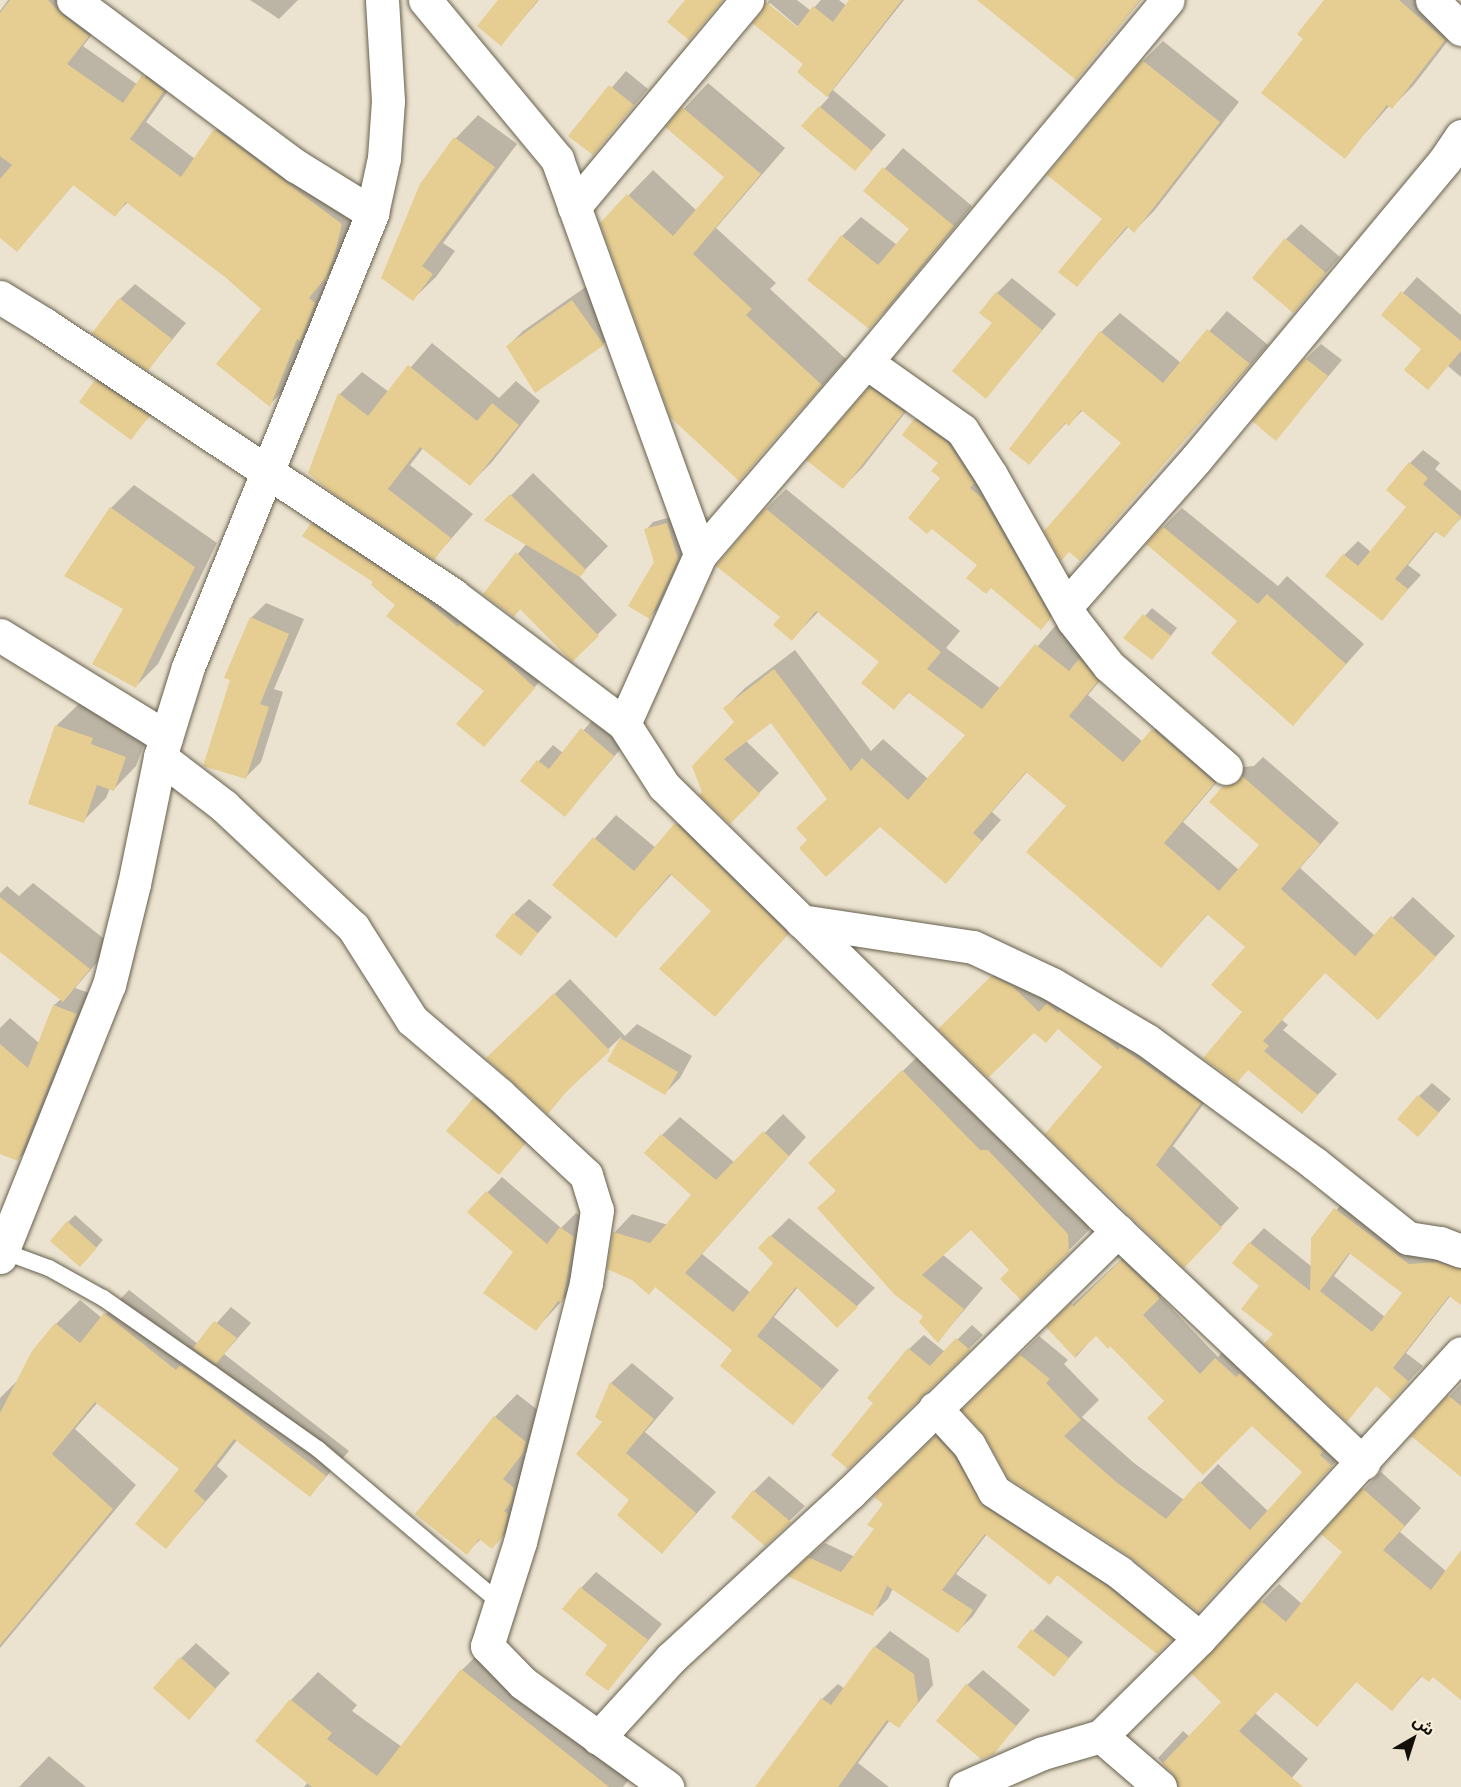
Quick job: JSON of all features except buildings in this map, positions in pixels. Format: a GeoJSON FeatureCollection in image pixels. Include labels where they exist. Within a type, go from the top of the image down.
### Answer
{"type":"FeatureCollection","features":[{"type":"Feature","properties":{"kind":"street"},"geometry":{"type":"LineString","coordinates":[[73,0],[296,166],[372,213]]}},
{"type":"Feature","properties":{"kind":"street"},"geometry":{"type":"LineString","coordinates":[[1,1253],[110,985],[163,747],[188,667],[372,213],[384,158],[388,101],[382,0]]}},
{"type":"Feature","properties":{"kind":"street"},"geometry":{"type":"LineString","coordinates":[[425,0],[557,159],[700,555]]}},
{"type":"Feature","properties":{"kind":"street"},"geometry":{"type":"LineString","coordinates":[[574,207],[747,0]]}},
{"type":"Feature","properties":{"kind":"street"},"geometry":{"type":"LineString","coordinates":[[624,724],[700,555],[866,362],[1168,0]]}},
{"type":"Feature","properties":{"kind":"street"},"geometry":{"type":"LineString","coordinates":[[1432,0],[1461,29]]}},
{"type":"Feature","properties":{"kind":"street"},"geometry":{"type":"LineString","coordinates":[[1066,606],[1196,459],[1445,160],[1461,136]]}},
{"type":"Feature","properties":{"kind":"street"},"geometry":{"type":"LineString","coordinates":[[0,297],[453,595],[624,724],[664,786],[1118,1231],[1364,1462]]}},
{"type":"Feature","properties":{"kind":"street"},"geometry":{"type":"LineString","coordinates":[[866,362],[962,430],[991,475],[1073,620],[1109,666],[1226,768]]}},
{"type":"Feature","properties":{"kind":"street"},"geometry":{"type":"LineString","coordinates":[[0,635],[163,747],[353,927],[412,1020],[499,1094],[586,1175],[597,1210],[586,1283],[520,1542],[487,1646],[522,1683],[667,1787]]}},
{"type":"Feature","properties":{"kind":"street"},"geometry":{"type":"LineString","coordinates":[[801,921],[973,946],[1052,984],[1148,1041],[1314,1163],[1408,1238],[1440,1243],[1461,1251]]}},
{"type":"Feature","properties":{"kind":"street"},"geometry":{"type":"LineString","coordinates":[[598,1738],[679,1651],[850,1493],[1118,1231]]}},
{"type":"Feature","properties":{"kind":"street"},"geometry":{"type":"LineString","coordinates":[[965,1787],[1043,1753],[1101,1736],[1200,1638],[1364,1462],[1461,1353]]}},
{"type":"Feature","properties":{"kind":"street"},"geometry":{"type":"LineString","coordinates":[[935,1408],[969,1445],[994,1491],[1119,1572],[1200,1638]]}},
{"type":"Feature","properties":{"kind":"street"},"geometry":{"type":"LineString","coordinates":[[1101,1736],[1160,1787]]}},
{"type":"Feature","properties":{"kind":"lane"},"geometry":{"type":"LineString","coordinates":[[1,1253],[49,1268],[103,1298],[222,1381],[318,1449],[500,1603]]}}]}
